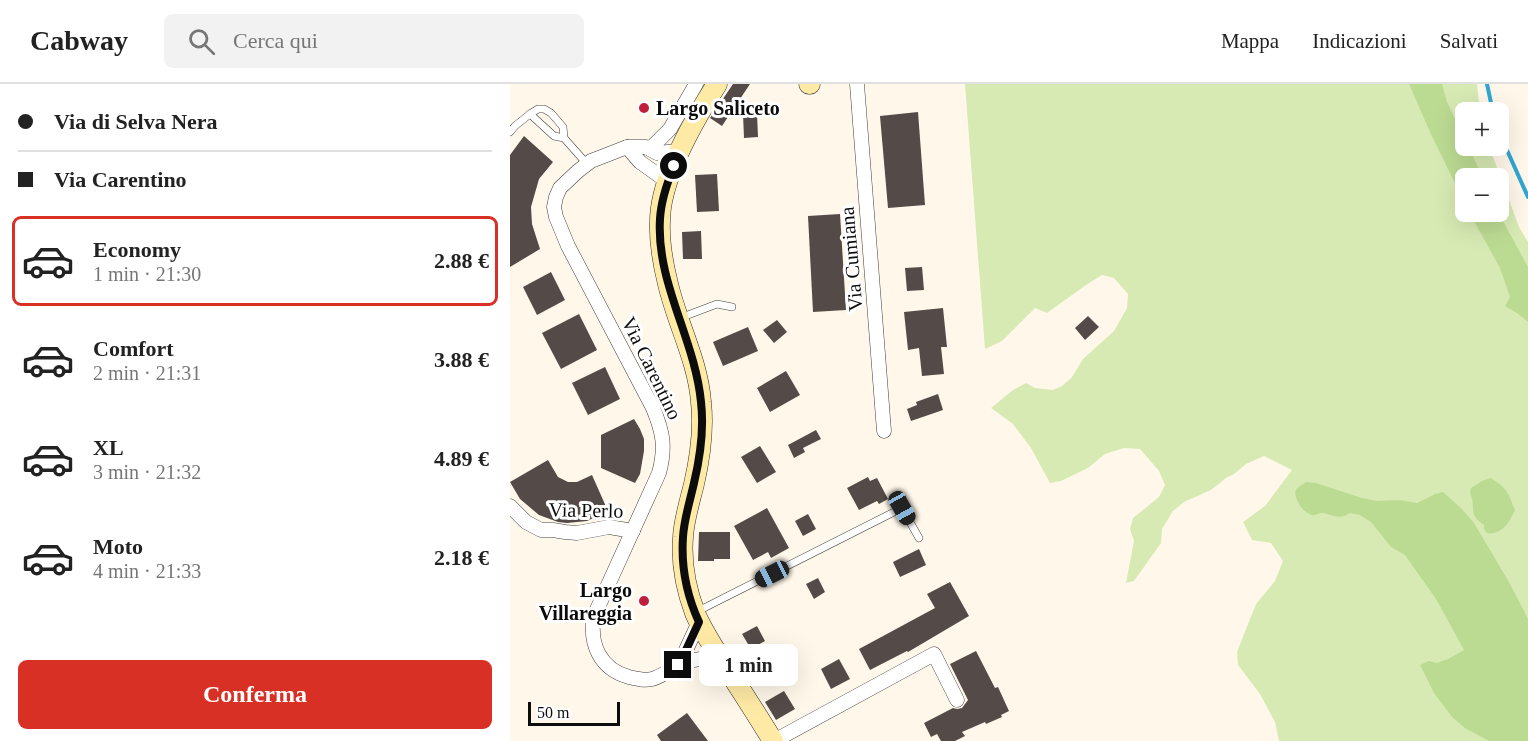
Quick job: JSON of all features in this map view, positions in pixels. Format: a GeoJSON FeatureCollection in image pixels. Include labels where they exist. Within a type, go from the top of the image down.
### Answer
{"type":"FeatureCollection","features":[{"type":"Feature","properties":{"kind":"street"},"geometry":{"type":"LineString","coordinates":[[650,149],[670,129],[696,84]]}},
{"type":"Feature","properties":{"kind":"street"},"geometry":{"type":"LineString","coordinates":[[717,84],[679,151],[668,182],[660,219],[660,239],[668,285],[687,339],[701,401],[702,423],[699,455],[683,536],[686,585],[697,617],[773,741],[934,654],[957,700]]}},
{"type":"Feature","properties":{"kind":"street","name":"Via Cumiana"},"geometry":{"type":"LineString","coordinates":[[857,84],[884,431]]}},
{"type":"Feature","properties":{"kind":"street"},"geometry":{"type":"LineString","coordinates":[[627,147],[640,162],[668,182]]}},
{"type":"Feature","properties":{"kind":"street","name":"Via Carentino"},"geometry":{"type":"LineString","coordinates":[[679,151],[657,153],[646,147],[627,147],[609,153],[587,164],[560,188],[554,207],[568,246],[653,408],[660,425],[664,445],[659,473],[594,616],[592,626],[594,644],[609,668],[623,676],[637,679],[651,679],[680,663],[719,655]]}},
{"type":"Feature","properties":{"kind":"street","name":"Via Perlo"},"geometry":{"type":"LineString","coordinates":[[510,506],[525,522],[541,530],[577,533],[609,527],[633,531]]}},
{"type":"Feature","properties":{"kind":"street"},"geometry":{"type":"LineString","coordinates":[[680,663],[697,617]]}},
{"type":"Feature","properties":{"kind":"lane"},"geometry":{"type":"LineString","coordinates":[[512,127],[538,109],[544,109],[551,113],[563,128],[564,138],[587,164]]}},
{"type":"Feature","properties":{"kind":"lane"},"geometry":{"type":"LineString","coordinates":[[530,114],[554,136],[564,138]]}},
{"type":"Feature","properties":{"kind":"lane"},"geometry":{"type":"LineString","coordinates":[[679,318],[717,304],[732,307]]}},
{"type":"Feature","properties":{"kind":"lane"},"geometry":{"type":"LineString","coordinates":[[697,617],[902,508],[918,538]]}},
{"type":"Feature","properties":{"kind":"green space"},"geometry":{"type":"Polygon","coordinates":[[[965,84],[1477,84],[1479,102],[1455,102],[1455,156],[1493,156],[1497,168],[1455,168],[1455,222],[1509,222],[1509,200],[1519,227],[1528,242],[1528,741],[1279,741],[1275,722],[1260,694],[1238,665],[1237,652],[1256,604],[1275,581],[1283,561],[1271,543],[1252,540],[1243,522],[1265,506],[1292,470],[1264,456],[1246,464],[1211,490],[1184,502],[1173,511],[1162,529],[1161,543],[1134,581],[1126,583],[1134,541],[1130,529],[1133,518],[1159,497],[1165,485],[1159,471],[1140,449],[1124,448],[1105,454],[1088,468],[1061,481],[1050,483],[1031,448],[1013,424],[991,408],[1013,390],[1026,383],[1035,388],[1053,390],[1062,386],[1072,377],[1083,359],[1114,331],[1127,308],[1128,294],[1114,278],[1102,275],[1047,313],[1035,308],[1002,341],[985,349],[965,84]]]}},
{"type":"Feature","properties":{"kind":"green space"},"geometry":{"type":"Polygon","coordinates":[[[1409,84],[1442,84],[1455,119],[1455,156],[1473,156],[1478,168],[1455,168],[1455,183],[1409,84]]]}},
{"type":"Feature","properties":{"kind":"green space"},"geometry":{"type":"Polygon","coordinates":[[[1475,222],[1503,222],[1528,267],[1528,322],[1505,306],[1510,297],[1500,268],[1475,222]]]}},
{"type":"Feature","properties":{"kind":"green space"},"geometry":{"type":"Polygon","coordinates":[[[1490,478],[1507,491],[1515,510],[1501,530],[1487,533],[1484,525],[1474,514],[1470,493],[1471,488],[1490,478]]]}},
{"type":"Feature","properties":{"kind":"green space"},"geometry":{"type":"Polygon","coordinates":[[[1306,482],[1377,501],[1399,500],[1417,503],[1443,492],[1474,523],[1528,619],[1528,741],[1489,741],[1465,728],[1453,718],[1434,693],[1420,665],[1429,661],[1437,663],[1464,650],[1436,599],[1405,555],[1391,547],[1371,522],[1360,515],[1350,513],[1339,517],[1322,513],[1312,515],[1302,509],[1295,492],[1306,482]]]}},
{"type":"Feature","properties":{"kind":"building"},"geometry":{"type":"Polygon","coordinates":[[[733,84],[750,84],[722,126],[710,118],[733,84]]]}},
{"type":"Feature","properties":{"kind":"building"},"geometry":{"type":"Polygon","coordinates":[[[918,112],[925,205],[888,208],[880,116],[918,112]]]}},
{"type":"Feature","properties":{"kind":"building"},"geometry":{"type":"Polygon","coordinates":[[[757,113],[758,137],[744,138],[743,114],[757,113]]]}},
{"type":"Feature","properties":{"kind":"building"},"geometry":{"type":"Polygon","coordinates":[[[524,136],[553,162],[539,179],[531,207],[532,224],[540,249],[510,267],[510,155],[524,136]]]}},
{"type":"Feature","properties":{"kind":"building"},"geometry":{"type":"Polygon","coordinates":[[[717,174],[719,211],[697,212],[695,175],[717,174]]]}},
{"type":"Feature","properties":{"kind":"building"},"geometry":{"type":"Polygon","coordinates":[[[840,214],[846,310],[813,312],[808,216],[840,214]]]}},
{"type":"Feature","properties":{"kind":"building"},"geometry":{"type":"Polygon","coordinates":[[[701,231],[702,259],[683,259],[682,232],[701,231]]]}},
{"type":"Feature","properties":{"kind":"building"},"geometry":{"type":"Polygon","coordinates":[[[922,267],[924,290],[907,291],[905,268],[922,267]]]}},
{"type":"Feature","properties":{"kind":"building"},"geometry":{"type":"Polygon","coordinates":[[[551,272],[565,300],[537,315],[523,287],[551,272]]]}},
{"type":"Feature","properties":{"kind":"building"},"geometry":{"type":"Polygon","coordinates":[[[943,308],[947,347],[941,347],[944,374],[922,376],[919,348],[908,350],[904,312],[943,308]]]}},
{"type":"Feature","properties":{"kind":"building"},"geometry":{"type":"Polygon","coordinates":[[[579,314],[597,350],[561,369],[542,333],[579,314]]]}},
{"type":"Feature","properties":{"kind":"building"},"geometry":{"type":"Polygon","coordinates":[[[1088,316],[1099,327],[1085,340],[1075,328],[1088,316]]]}},
{"type":"Feature","properties":{"kind":"building"},"geometry":{"type":"Polygon","coordinates":[[[777,320],[787,332],[774,343],[763,330],[777,320]]]}},
{"type":"Feature","properties":{"kind":"building"},"geometry":{"type":"Polygon","coordinates":[[[748,327],[758,351],[723,366],[713,342],[748,327]]]}},
{"type":"Feature","properties":{"kind":"building"},"geometry":{"type":"Polygon","coordinates":[[[605,367],[620,399],[588,415],[572,383],[605,367]]]}},
{"type":"Feature","properties":{"kind":"building"},"geometry":{"type":"Polygon","coordinates":[[[786,371],[800,395],[770,412],[757,388],[786,371]]]}},
{"type":"Feature","properties":{"kind":"building"},"geometry":{"type":"Polygon","coordinates":[[[938,394],[943,410],[911,421],[907,409],[917,405],[916,402],[938,394]]]}},
{"type":"Feature","properties":{"kind":"building"},"geometry":{"type":"Polygon","coordinates":[[[634,419],[644,439],[640,474],[635,483],[601,468],[601,435],[634,419]]]}},
{"type":"Feature","properties":{"kind":"building"},"geometry":{"type":"Polygon","coordinates":[[[816,430],[821,439],[803,448],[805,452],[794,458],[788,445],[816,430]]]}},
{"type":"Feature","properties":{"kind":"building"},"geometry":{"type":"Polygon","coordinates":[[[760,446],[776,472],[757,483],[741,457],[760,446]]]}},
{"type":"Feature","properties":{"kind":"building"},"geometry":{"type":"Polygon","coordinates":[[[548,460],[558,477],[568,482],[577,482],[592,475],[608,511],[587,521],[558,522],[539,515],[520,499],[510,482],[548,460]]]}},
{"type":"Feature","properties":{"kind":"building"},"geometry":{"type":"Polygon","coordinates":[[[868,477],[870,481],[877,478],[888,499],[879,504],[877,501],[859,510],[847,488],[868,477]]]}},
{"type":"Feature","properties":{"kind":"building"},"geometry":{"type":"Polygon","coordinates":[[[767,508],[789,548],[771,558],[768,552],[753,560],[734,526],[767,508]]]}},
{"type":"Feature","properties":{"kind":"building"},"geometry":{"type":"Polygon","coordinates":[[[808,514],[816,529],[803,536],[795,521],[808,514]]]}},
{"type":"Feature","properties":{"kind":"building"},"geometry":{"type":"Polygon","coordinates":[[[699,532],[730,532],[730,559],[698,561],[699,532]]]}},
{"type":"Feature","properties":{"kind":"building"},"geometry":{"type":"Polygon","coordinates":[[[919,549],[926,565],[900,577],[893,562],[919,549]]]}},
{"type":"Feature","properties":{"kind":"building"},"geometry":{"type":"Polygon","coordinates":[[[818,578],[825,592],[814,599],[806,584],[818,578]]]}},
{"type":"Feature","properties":{"kind":"building"},"geometry":{"type":"Polygon","coordinates":[[[950,582],[969,616],[908,652],[870,670],[859,649],[935,608],[927,594],[950,582]]]}},
{"type":"Feature","properties":{"kind":"building"},"geometry":{"type":"Polygon","coordinates":[[[757,626],[765,641],[751,649],[742,634],[757,626]]]}},
{"type":"Feature","properties":{"kind":"building"},"geometry":{"type":"Polygon","coordinates":[[[976,651],[995,688],[998,687],[1009,711],[1001,715],[1002,717],[962,732],[965,736],[955,741],[941,741],[937,734],[931,737],[924,723],[953,708],[962,708],[968,700],[950,664],[976,651]]]}},
{"type":"Feature","properties":{"kind":"building"},"geometry":{"type":"Polygon","coordinates":[[[839,659],[850,679],[831,689],[821,669],[839,659]]]}},
{"type":"Feature","properties":{"kind":"building"},"geometry":{"type":"Polygon","coordinates":[[[784,691],[795,709],[776,720],[765,702],[784,691]]]}},
{"type":"Feature","properties":{"kind":"building"},"geometry":{"type":"Polygon","coordinates":[[[687,713],[708,741],[661,741],[657,735],[687,713]]]}},
{"type":"Feature","properties":{"kind":"waterway"},"geometry":{"type":"LineString","coordinates":[[1487,84],[1491,102]]}},
{"type":"Feature","properties":{"kind":"waterway"},"geometry":{"type":"LineString","coordinates":[[1509,155],[1528,197]]}},
{"type":"Feature","properties":{"kind":"place","name":"Largo Saliceto"},"geometry":{"type":"Point","coordinates":[644,108]}},
{"type":"Feature","properties":{"kind":"place","name":"Largo Villareggia"},"geometry":{"type":"Point","coordinates":[644,601]}},
{"type":"Feature","properties":{"kind":"route"},"geometry":{"type":"LineString","coordinates":[[674,166],[663,200],[660,239],[668,285],[687,339],[698,382],[702,423],[697,469],[683,536],[686,585],[699,622],[678,665]]}}]}
